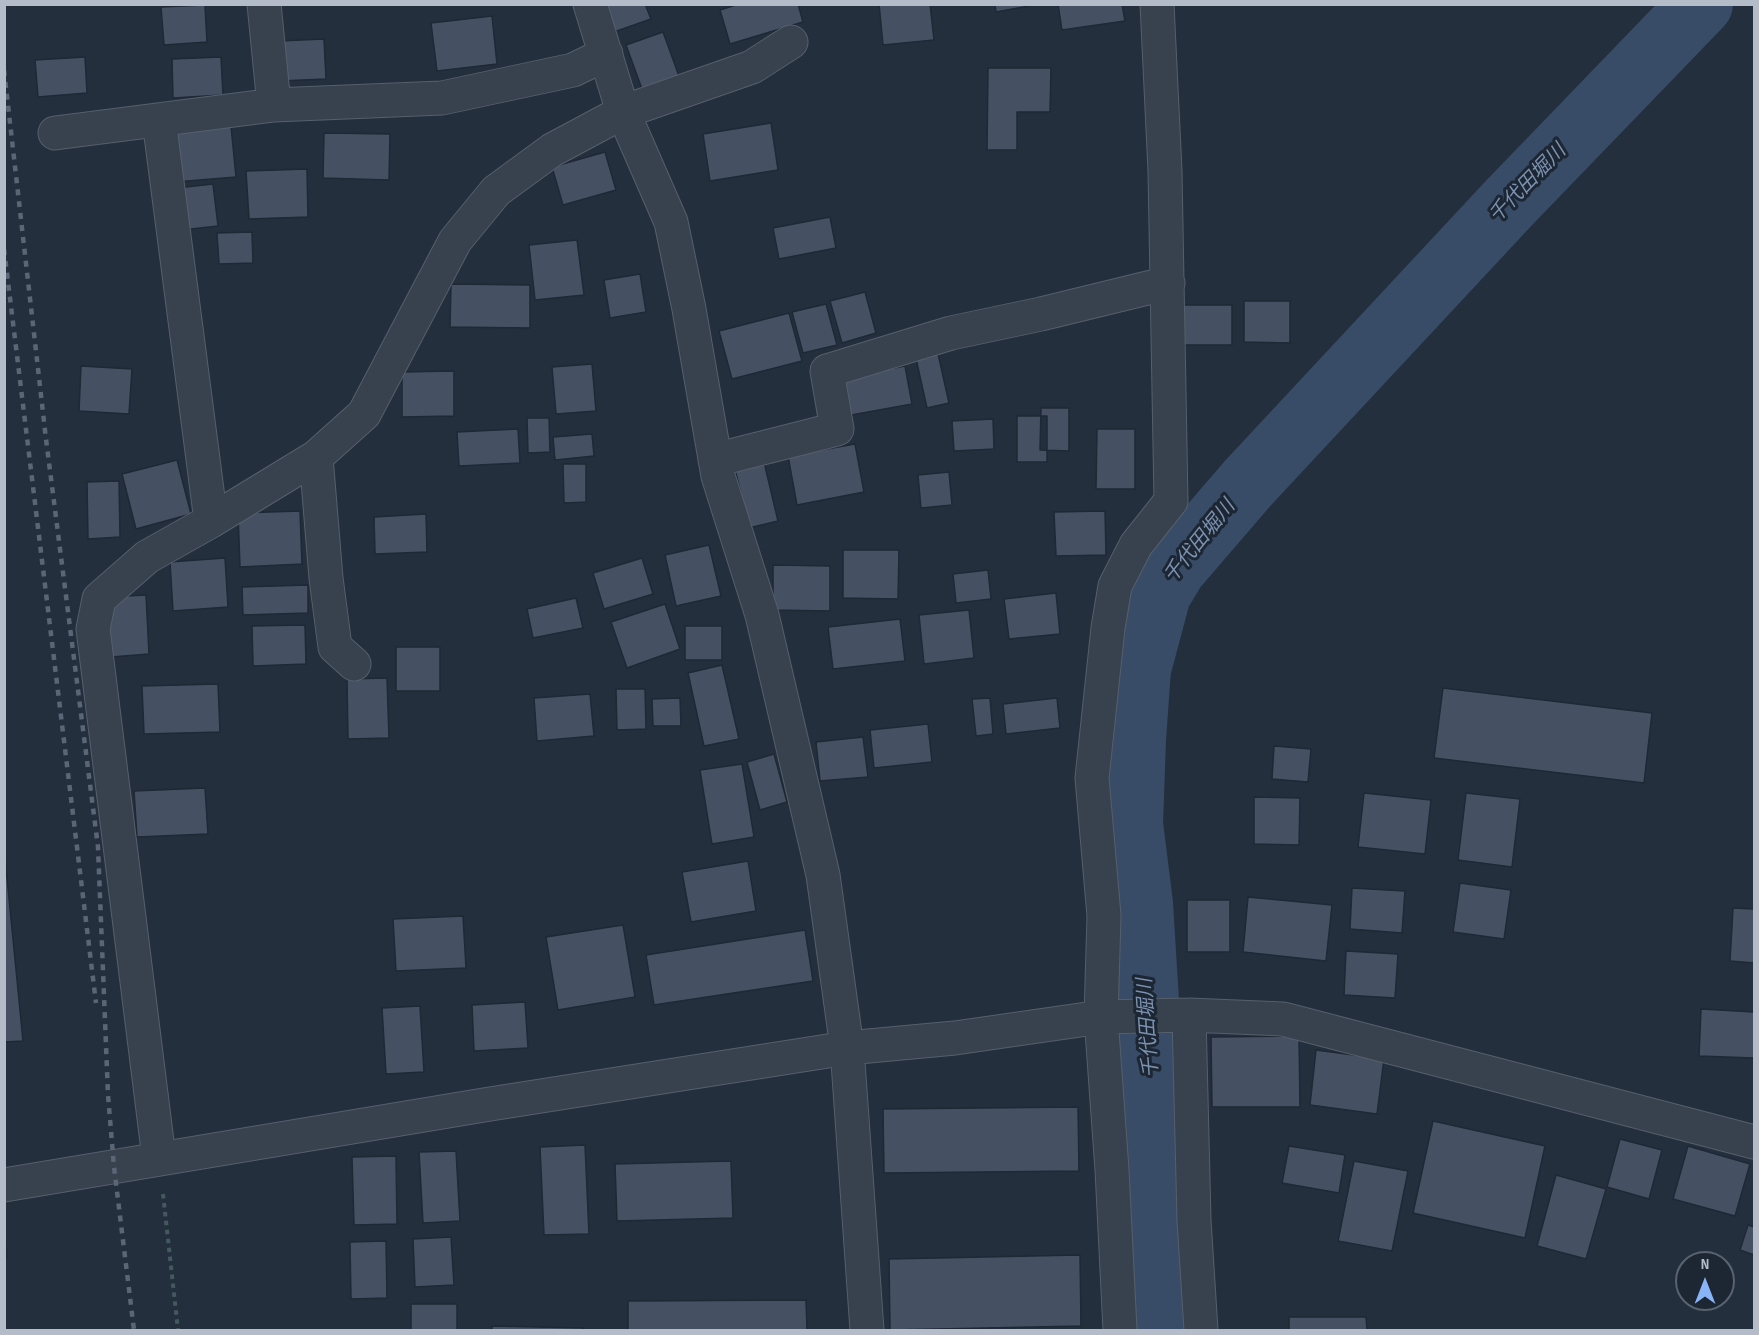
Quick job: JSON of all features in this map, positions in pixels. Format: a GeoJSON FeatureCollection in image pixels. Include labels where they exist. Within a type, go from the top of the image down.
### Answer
{"type":"FeatureCollection","features":[{"type":"Feature","properties":{"kind":"street"},"geometry":{"type":"LineString","coordinates":[[264,4],[274,105]]}},
{"type":"Feature","properties":{"kind":"street"},"geometry":{"type":"LineString","coordinates":[[590,4],[623,112],[671,222],[689,309],[718,476],[762,615],[823,874],[847,1048],[867,1330]]}},
{"type":"Feature","properties":{"kind":"street"},"geometry":{"type":"LineString","coordinates":[[1120,1330],[1101,1017],[1104,916],[1092,778],[1108,628],[1115,586],[1136,545],[1171,501],[1165,171],[1157,4]]}},
{"type":"Feature","properties":{"kind":"street"},"geometry":{"type":"LineString","coordinates":[[159,1158],[93,629],[99,598],[147,557],[316,457],[364,414],[455,241],[496,191],[552,150],[623,112],[752,67],[791,42]]}},
{"type":"Feature","properties":{"kind":"street"},"geometry":{"type":"LineString","coordinates":[[55,133],[274,105],[442,98],[573,70],[606,54]]}},
{"type":"Feature","properties":{"kind":"street"},"geometry":{"type":"LineString","coordinates":[[159,120],[211,521]]}},
{"type":"Feature","properties":{"kind":"street"},"geometry":{"type":"LineString","coordinates":[[715,460],[837,429],[827,371],[951,333],[1168,283]]}},
{"type":"Feature","properties":{"kind":"street"},"geometry":{"type":"LineString","coordinates":[[316,457],[326,578],[335,647],[354,664]]}},
{"type":"Feature","properties":{"kind":"street"},"geometry":{"type":"LineString","coordinates":[[1189,1015],[1194,1220],[1201,1330]]}},
{"type":"Feature","properties":{"kind":"street"},"geometry":{"type":"LineString","coordinates":[[4,1185],[490,1104],[847,1048],[955,1038],[1101,1017],[1189,1015],[1283,1019],[1755,1142]]}},
{"type":"Feature","properties":{"kind":"path"},"geometry":{"type":"LineString","coordinates":[[159,1158],[177,1330]]}},
{"type":"Feature","properties":{"kind":"building"},"geometry":{"type":"Polygon","coordinates":[[[604,4],[645,4],[651,19],[614,32],[604,4]]]}},
{"type":"Feature","properties":{"kind":"building"},"geometry":{"type":"Polygon","coordinates":[[[739,4],[798,4],[803,22],[730,44],[720,10],[739,4]]]}},
{"type":"Feature","properties":{"kind":"building"},"geometry":{"type":"Polygon","coordinates":[[[879,4],[930,4],[934,40],[883,45],[879,4]]]}},
{"type":"Feature","properties":{"kind":"building"},"geometry":{"type":"Polygon","coordinates":[[[995,4],[1040,4],[996,12],[995,4]]]}},
{"type":"Feature","properties":{"kind":"building"},"geometry":{"type":"Polygon","coordinates":[[[1058,4],[1122,4],[1125,21],[1062,30],[1058,4]]]}},
{"type":"Feature","properties":{"kind":"building"},"geometry":{"type":"Polygon","coordinates":[[[205,5],[207,42],[164,45],[161,7],[205,5]]]}},
{"type":"Feature","properties":{"kind":"building"},"geometry":{"type":"Polygon","coordinates":[[[492,16],[497,64],[437,71],[431,23],[492,16]]]}},
{"type":"Feature","properties":{"kind":"building"},"geometry":{"type":"Polygon","coordinates":[[[663,32],[679,76],[642,89],[626,45],[663,32]]]}},
{"type":"Feature","properties":{"kind":"building"},"geometry":{"type":"Polygon","coordinates":[[[324,39],[326,79],[280,81],[279,41],[324,39]]]}},
{"type":"Feature","properties":{"kind":"building"},"geometry":{"type":"Polygon","coordinates":[[[85,57],[87,93],[38,97],[35,60],[85,57]]]}},
{"type":"Feature","properties":{"kind":"building"},"geometry":{"type":"Polygon","coordinates":[[[221,57],[223,95],[173,98],[172,59],[221,57]]]}},
{"type":"Feature","properties":{"kind":"building"},"geometry":{"type":"Polygon","coordinates":[[[988,68],[1051,68],[1050,112],[1017,112],[1017,150],[987,150],[988,68]]]}},
{"type":"Feature","properties":{"kind":"building"},"geometry":{"type":"Polygon","coordinates":[[[771,123],[778,170],[710,181],[703,134],[771,123]]]}},
{"type":"Feature","properties":{"kind":"building"},"geometry":{"type":"Polygon","coordinates":[[[231,126],[236,177],[175,182],[171,130],[231,126]]]}},
{"type":"Feature","properties":{"kind":"building"},"geometry":{"type":"Polygon","coordinates":[[[324,133],[390,134],[389,180],[323,178],[324,133]]]}},
{"type":"Feature","properties":{"kind":"building"},"geometry":{"type":"Polygon","coordinates":[[[605,152],[616,190],[563,205],[552,167],[605,152]]]}},
{"type":"Feature","properties":{"kind":"building"},"geometry":{"type":"Polygon","coordinates":[[[307,169],[308,217],[249,219],[246,171],[307,169]]]}},
{"type":"Feature","properties":{"kind":"building"},"geometry":{"type":"Polygon","coordinates":[[[213,184],[218,226],[182,230],[177,188],[213,184]]]}},
{"type":"Feature","properties":{"kind":"building"},"geometry":{"type":"Polygon","coordinates":[[[830,217],[836,248],[779,259],[773,228],[830,217]]]}},
{"type":"Feature","properties":{"kind":"building"},"geometry":{"type":"Polygon","coordinates":[[[252,232],[253,263],[219,264],[217,233],[252,232]]]}},
{"type":"Feature","properties":{"kind":"building"},"geometry":{"type":"Polygon","coordinates":[[[577,240],[584,295],[535,300],[529,245],[577,240]]]}},
{"type":"Feature","properties":{"kind":"building"},"geometry":{"type":"Polygon","coordinates":[[[640,274],[646,312],[610,318],[604,280],[640,274]]]}},
{"type":"Feature","properties":{"kind":"building"},"geometry":{"type":"Polygon","coordinates":[[[451,284],[530,285],[530,328],[450,327],[451,284]]]}},
{"type":"Feature","properties":{"kind":"building"},"geometry":{"type":"Polygon","coordinates":[[[865,292],[876,333],[842,343],[830,301],[865,292]]]}},
{"type":"Feature","properties":{"kind":"building"},"geometry":{"type":"Polygon","coordinates":[[[1244,301],[1290,301],[1290,343],[1244,342],[1244,301]]]}},
{"type":"Feature","properties":{"kind":"building"},"geometry":{"type":"Polygon","coordinates":[[[826,304],[837,345],[803,353],[792,312],[826,304]]]}},
{"type":"Feature","properties":{"kind":"building"},"geometry":{"type":"Polygon","coordinates":[[[1179,305],[1232,305],[1232,345],[1179,345],[1179,305]]]}},
{"type":"Feature","properties":{"kind":"building"},"geometry":{"type":"Polygon","coordinates":[[[789,313],[802,361],[732,379],[719,331],[789,313]]]}},
{"type":"Feature","properties":{"kind":"building"},"geometry":{"type":"Polygon","coordinates":[[[937,349],[949,403],[927,408],[915,354],[937,349]]]}},
{"type":"Feature","properties":{"kind":"building"},"geometry":{"type":"Polygon","coordinates":[[[592,364],[596,411],[556,414],[552,367],[592,364]]]}},
{"type":"Feature","properties":{"kind":"building"},"geometry":{"type":"Polygon","coordinates":[[[81,366],[132,369],[129,414],[79,411],[81,366]]]}},
{"type":"Feature","properties":{"kind":"building"},"geometry":{"type":"Polygon","coordinates":[[[905,366],[912,404],[846,416],[839,378],[905,366]]]}},
{"type":"Feature","properties":{"kind":"building"},"geometry":{"type":"Polygon","coordinates":[[[454,371],[454,416],[402,417],[402,372],[454,371]]]}},
{"type":"Feature","properties":{"kind":"building"},"geometry":{"type":"Polygon","coordinates":[[[1041,408],[1069,408],[1069,451],[1040,450],[1041,408]]]}},
{"type":"Feature","properties":{"kind":"building"},"geometry":{"type":"Polygon","coordinates":[[[1017,416],[1047,416],[1047,462],[1017,462],[1017,416]]]}},
{"type":"Feature","properties":{"kind":"building"},"geometry":{"type":"Polygon","coordinates":[[[527,418],[549,418],[550,452],[528,453],[527,418]]]}},
{"type":"Feature","properties":{"kind":"building"},"geometry":{"type":"Polygon","coordinates":[[[993,419],[994,449],[954,451],[952,421],[993,419]]]}},
{"type":"Feature","properties":{"kind":"building"},"geometry":{"type":"Polygon","coordinates":[[[518,429],[520,463],[459,466],[457,432],[518,429]]]}},
{"type":"Feature","properties":{"kind":"building"},"geometry":{"type":"Polygon","coordinates":[[[1097,429],[1135,429],[1135,489],[1096,489],[1097,429]]]}},
{"type":"Feature","properties":{"kind":"building"},"geometry":{"type":"Polygon","coordinates":[[[592,434],[594,456],[555,460],[553,437],[592,434]]]}},
{"type":"Feature","properties":{"kind":"building"},"geometry":{"type":"Polygon","coordinates":[[[855,444],[864,492],[797,505],[788,456],[855,444]]]}},
{"type":"Feature","properties":{"kind":"building"},"geometry":{"type":"Polygon","coordinates":[[[177,460],[191,514],[136,529],[122,474],[177,460]]]}},
{"type":"Feature","properties":{"kind":"building"},"geometry":{"type":"Polygon","coordinates":[[[764,462],[778,521],[749,528],[735,469],[764,462]]]}},
{"type":"Feature","properties":{"kind":"building"},"geometry":{"type":"Polygon","coordinates":[[[563,464],[586,464],[586,502],[564,503],[563,464]]]}},
{"type":"Feature","properties":{"kind":"building"},"geometry":{"type":"Polygon","coordinates":[[[949,472],[952,505],[921,508],[918,475],[949,472]]]}},
{"type":"Feature","properties":{"kind":"building"},"geometry":{"type":"Polygon","coordinates":[[[119,481],[120,537],[88,539],[87,482],[119,481]]]}},
{"type":"Feature","properties":{"kind":"building"},"geometry":{"type":"Polygon","coordinates":[[[300,511],[302,564],[240,567],[238,513],[300,511]]]}},
{"type":"Feature","properties":{"kind":"building"},"geometry":{"type":"Polygon","coordinates":[[[1105,511],[1106,555],[1056,556],[1054,512],[1105,511]]]}},
{"type":"Feature","properties":{"kind":"building"},"geometry":{"type":"Polygon","coordinates":[[[426,514],[427,552],[375,554],[374,517],[426,514]]]}},
{"type":"Feature","properties":{"kind":"building"},"geometry":{"type":"Polygon","coordinates":[[[709,545],[721,596],[676,606],[665,555],[709,545]]]}},
{"type":"Feature","properties":{"kind":"building"},"geometry":{"type":"Polygon","coordinates":[[[843,550],[899,550],[898,599],[843,598],[843,550]]]}},
{"type":"Feature","properties":{"kind":"building"},"geometry":{"type":"Polygon","coordinates":[[[225,558],[228,607],[173,611],[170,562],[225,558]]]}},
{"type":"Feature","properties":{"kind":"building"},"geometry":{"type":"Polygon","coordinates":[[[642,558],[653,594],[604,609],[593,573],[642,558]]]}},
{"type":"Feature","properties":{"kind":"building"},"geometry":{"type":"Polygon","coordinates":[[[773,565],[830,566],[830,611],[773,610],[773,565]]]}},
{"type":"Feature","properties":{"kind":"building"},"geometry":{"type":"Polygon","coordinates":[[[988,570],[991,599],[956,603],[953,574],[988,570]]]}},
{"type":"Feature","properties":{"kind":"building"},"geometry":{"type":"Polygon","coordinates":[[[308,585],[308,613],[243,615],[242,587],[308,585]]]}},
{"type":"Feature","properties":{"kind":"building"},"geometry":{"type":"Polygon","coordinates":[[[1056,593],[1060,634],[1009,639],[1004,599],[1056,593]]]}},
{"type":"Feature","properties":{"kind":"building"},"geometry":{"type":"Polygon","coordinates":[[[146,595],[149,654],[111,657],[107,597],[146,595]]]}},
{"type":"Feature","properties":{"kind":"building"},"geometry":{"type":"Polygon","coordinates":[[[576,598],[583,628],[533,638],[527,609],[576,598]]]}},
{"type":"Feature","properties":{"kind":"building"},"geometry":{"type":"Polygon","coordinates":[[[665,604],[680,649],[627,668],[611,622],[665,604]]]}},
{"type":"Feature","properties":{"kind":"building"},"geometry":{"type":"Polygon","coordinates":[[[969,610],[974,658],[924,664],[919,615],[969,610]]]}},
{"type":"Feature","properties":{"kind":"building"},"geometry":{"type":"Polygon","coordinates":[[[900,619],[905,661],[833,669],[828,627],[900,619]]]}},
{"type":"Feature","properties":{"kind":"building"},"geometry":{"type":"Polygon","coordinates":[[[305,625],[306,664],[253,666],[252,626],[305,625]]]}},
{"type":"Feature","properties":{"kind":"building"},"geometry":{"type":"Polygon","coordinates":[[[685,626],[722,626],[722,660],[685,660],[685,626]]]}},
{"type":"Feature","properties":{"kind":"building"},"geometry":{"type":"Polygon","coordinates":[[[396,647],[440,647],[440,691],[396,691],[396,647]]]}},
{"type":"Feature","properties":{"kind":"building"},"geometry":{"type":"Polygon","coordinates":[[[722,665],[739,739],[704,746],[688,673],[722,665]]]}},
{"type":"Feature","properties":{"kind":"building"},"geometry":{"type":"Polygon","coordinates":[[[387,678],[389,738],[348,739],[347,679],[387,678]]]}},
{"type":"Feature","properties":{"kind":"building"},"geometry":{"type":"Polygon","coordinates":[[[218,684],[220,732],[144,734],[142,686],[218,684]]]}},
{"type":"Feature","properties":{"kind":"building"},"geometry":{"type":"Polygon","coordinates":[[[1443,688],[1652,713],[1644,783],[1434,758],[1443,688]]]}},
{"type":"Feature","properties":{"kind":"building"},"geometry":{"type":"Polygon","coordinates":[[[616,689],[645,689],[646,729],[617,730],[616,689]]]}},
{"type":"Feature","properties":{"kind":"building"},"geometry":{"type":"Polygon","coordinates":[[[590,694],[594,736],[537,741],[534,698],[590,694]]]}},
{"type":"Feature","properties":{"kind":"building"},"geometry":{"type":"Polygon","coordinates":[[[680,698],[681,726],[653,726],[652,699],[680,698]]]}},
{"type":"Feature","properties":{"kind":"building"},"geometry":{"type":"Polygon","coordinates":[[[990,698],[993,734],[976,736],[972,699],[990,698]]]}},
{"type":"Feature","properties":{"kind":"building"},"geometry":{"type":"Polygon","coordinates":[[[1057,698],[1060,728],[1006,734],[1003,704],[1057,698]]]}},
{"type":"Feature","properties":{"kind":"building"},"geometry":{"type":"Polygon","coordinates":[[[928,724],[932,762],[874,768],[870,730],[928,724]]]}},
{"type":"Feature","properties":{"kind":"building"},"geometry":{"type":"Polygon","coordinates":[[[863,737],[868,777],[820,781],[816,742],[863,737]]]}},
{"type":"Feature","properties":{"kind":"building"},"geometry":{"type":"Polygon","coordinates":[[[1274,746],[1311,749],[1308,782],[1272,779],[1274,746]]]}},
{"type":"Feature","properties":{"kind":"building"},"geometry":{"type":"Polygon","coordinates":[[[774,754],[787,802],[760,810],[747,762],[774,754]]]}},
{"type":"Feature","properties":{"kind":"building"},"geometry":{"type":"Polygon","coordinates":[[[742,764],[754,837],[712,844],[700,770],[742,764]]]}},
{"type":"Feature","properties":{"kind":"building"},"geometry":{"type":"Polygon","coordinates":[[[205,788],[208,834],[137,837],[134,791],[205,788]]]}},
{"type":"Feature","properties":{"kind":"building"},"geometry":{"type":"Polygon","coordinates":[[[1364,793],[1431,800],[1425,854],[1358,847],[1364,793]]]}},
{"type":"Feature","properties":{"kind":"building"},"geometry":{"type":"Polygon","coordinates":[[[1466,793],[1520,799],[1512,867],[1458,860],[1466,793]]]}},
{"type":"Feature","properties":{"kind":"building"},"geometry":{"type":"Polygon","coordinates":[[[1254,797],[1300,798],[1299,845],[1254,844],[1254,797]]]}},
{"type":"Feature","properties":{"kind":"building"},"geometry":{"type":"Polygon","coordinates":[[[4,847],[23,1041],[4,1042],[4,847]]]}},
{"type":"Feature","properties":{"kind":"building"},"geometry":{"type":"Polygon","coordinates":[[[748,861],[756,911],[691,922],[682,872],[748,861]]]}},
{"type":"Feature","properties":{"kind":"building"},"geometry":{"type":"Polygon","coordinates":[[[1460,883],[1511,890],[1504,939],[1453,932],[1460,883]]]}},
{"type":"Feature","properties":{"kind":"building"},"geometry":{"type":"Polygon","coordinates":[[[1352,888],[1405,891],[1402,933],[1350,929],[1352,888]]]}},
{"type":"Feature","properties":{"kind":"building"},"geometry":{"type":"Polygon","coordinates":[[[1248,897],[1332,905],[1326,961],[1243,952],[1248,897]]]}},
{"type":"Feature","properties":{"kind":"building"},"geometry":{"type":"Polygon","coordinates":[[[1187,900],[1230,900],[1230,952],[1187,952],[1187,900]]]}},
{"type":"Feature","properties":{"kind":"building"},"geometry":{"type":"Polygon","coordinates":[[[1733,908],[1754,909],[1754,963],[1730,961],[1733,908]]]}},
{"type":"Feature","properties":{"kind":"building"},"geometry":{"type":"Polygon","coordinates":[[[463,916],[466,968],[396,971],[393,919],[463,916]]]}},
{"type":"Feature","properties":{"kind":"building"},"geometry":{"type":"Polygon","coordinates":[[[623,925],[635,997],[558,1010],[546,937],[623,925]]]}},
{"type":"Feature","properties":{"kind":"building"},"geometry":{"type":"Polygon","coordinates":[[[805,930],[813,981],[654,1005],[646,955],[805,930]]]}},
{"type":"Feature","properties":{"kind":"building"},"geometry":{"type":"Polygon","coordinates":[[[1346,951],[1398,954],[1395,998],[1344,995],[1346,951]]]}},
{"type":"Feature","properties":{"kind":"building"},"geometry":{"type":"Polygon","coordinates":[[[525,1002],[528,1048],[474,1051],[472,1005],[525,1002]]]}},
{"type":"Feature","properties":{"kind":"building"},"geometry":{"type":"Polygon","coordinates":[[[420,1006],[424,1072],[386,1074],[382,1008],[420,1006]]]}},
{"type":"Feature","properties":{"kind":"building"},"geometry":{"type":"Polygon","coordinates":[[[1701,1009],[1754,1012],[1754,1058],[1699,1056],[1701,1009]]]}},
{"type":"Feature","properties":{"kind":"building"},"geometry":{"type":"Polygon","coordinates":[[[1299,1036],[1300,1107],[1212,1107],[1211,1037],[1299,1036]]]}},
{"type":"Feature","properties":{"kind":"building"},"geometry":{"type":"Polygon","coordinates":[[[1316,1050],[1384,1059],[1377,1114],[1310,1105],[1316,1050]]]}},
{"type":"Feature","properties":{"kind":"building"},"geometry":{"type":"Polygon","coordinates":[[[1078,1107],[1079,1171],[884,1173],[883,1109],[1078,1107]]]}},
{"type":"Feature","properties":{"kind":"building"},"geometry":{"type":"Polygon","coordinates":[[[1433,1121],[1545,1146],[1525,1238],[1413,1213],[1433,1121]]]}},
{"type":"Feature","properties":{"kind":"building"},"geometry":{"type":"Polygon","coordinates":[[[1620,1139],[1662,1150],[1649,1199],[1607,1187],[1620,1139]]]}},
{"type":"Feature","properties":{"kind":"building"},"geometry":{"type":"Polygon","coordinates":[[[585,1145],[589,1234],[544,1235],[540,1147],[585,1145]]]}},
{"type":"Feature","properties":{"kind":"building"},"geometry":{"type":"Polygon","coordinates":[[[1289,1146],[1345,1155],[1339,1193],[1282,1183],[1289,1146]]]}},
{"type":"Feature","properties":{"kind":"building"},"geometry":{"type":"Polygon","coordinates":[[[1688,1146],[1750,1164],[1735,1216],[1673,1199],[1688,1146]]]}},
{"type":"Feature","properties":{"kind":"building"},"geometry":{"type":"Polygon","coordinates":[[[456,1151],[460,1221],[423,1223],[419,1152],[456,1151]]]}},
{"type":"Feature","properties":{"kind":"building"},"geometry":{"type":"Polygon","coordinates":[[[396,1156],[397,1224],[354,1225],[352,1157],[396,1156]]]}},
{"type":"Feature","properties":{"kind":"building"},"geometry":{"type":"Polygon","coordinates":[[[731,1161],[733,1218],[617,1221],[615,1164],[731,1161]]]}},
{"type":"Feature","properties":{"kind":"building"},"geometry":{"type":"Polygon","coordinates":[[[1354,1161],[1408,1171],[1392,1251],[1338,1241],[1354,1161]]]}},
{"type":"Feature","properties":{"kind":"building"},"geometry":{"type":"Polygon","coordinates":[[[1556,1175],[1606,1189],[1586,1259],[1537,1246],[1556,1175]]]}},
{"type":"Feature","properties":{"kind":"building"},"geometry":{"type":"Polygon","coordinates":[[[4,1223],[7,1257],[4,1258],[4,1223]]]}},
{"type":"Feature","properties":{"kind":"building"},"geometry":{"type":"Polygon","coordinates":[[[1748,1225],[1754,1227],[1754,1255],[1740,1250],[1748,1225]]]}},
{"type":"Feature","properties":{"kind":"building"},"geometry":{"type":"Polygon","coordinates":[[[451,1237],[454,1285],[415,1287],[413,1239],[451,1237]]]}},
{"type":"Feature","properties":{"kind":"building"},"geometry":{"type":"Polygon","coordinates":[[[386,1241],[387,1298],[351,1299],[350,1242],[386,1241]]]}},
{"type":"Feature","properties":{"kind":"building"},"geometry":{"type":"Polygon","coordinates":[[[1080,1255],[1081,1326],[890,1330],[889,1259],[1080,1255]]]}},
{"type":"Feature","properties":{"kind":"building"},"geometry":{"type":"Polygon","coordinates":[[[806,1300],[807,1330],[628,1330],[628,1301],[806,1300]]]}},
{"type":"Feature","properties":{"kind":"building"},"geometry":{"type":"Polygon","coordinates":[[[411,1304],[457,1304],[457,1330],[411,1330],[411,1304]]]}},
{"type":"Feature","properties":{"kind":"building"},"geometry":{"type":"Polygon","coordinates":[[[1289,1317],[1366,1317],[1367,1330],[1289,1330],[1289,1317]]]}},
{"type":"Feature","properties":{"kind":"building"},"geometry":{"type":"Polygon","coordinates":[[[492,1326],[583,1328],[583,1330],[492,1330],[492,1326]]]}},
{"type":"Feature","properties":{"kind":"waterway","name":"千代田堀川"},"geometry":{"type":"LineString","coordinates":[[1163,1330],[1161,1228],[1141,904],[1131,824],[1139,669],[1159,594],[1174,569],[1248,483],[1508,204],[1701,4]]}},
{"type":"Feature","properties":{"kind":"railway"},"geometry":{"type":"LineString","coordinates":[[4,70],[46,439],[98,847],[108,1095],[114,1167],[134,1330]]}},
{"type":"Feature","properties":{"kind":"railway"},"geometry":{"type":"LineString","coordinates":[[4,249],[96,1003]]}}]}
